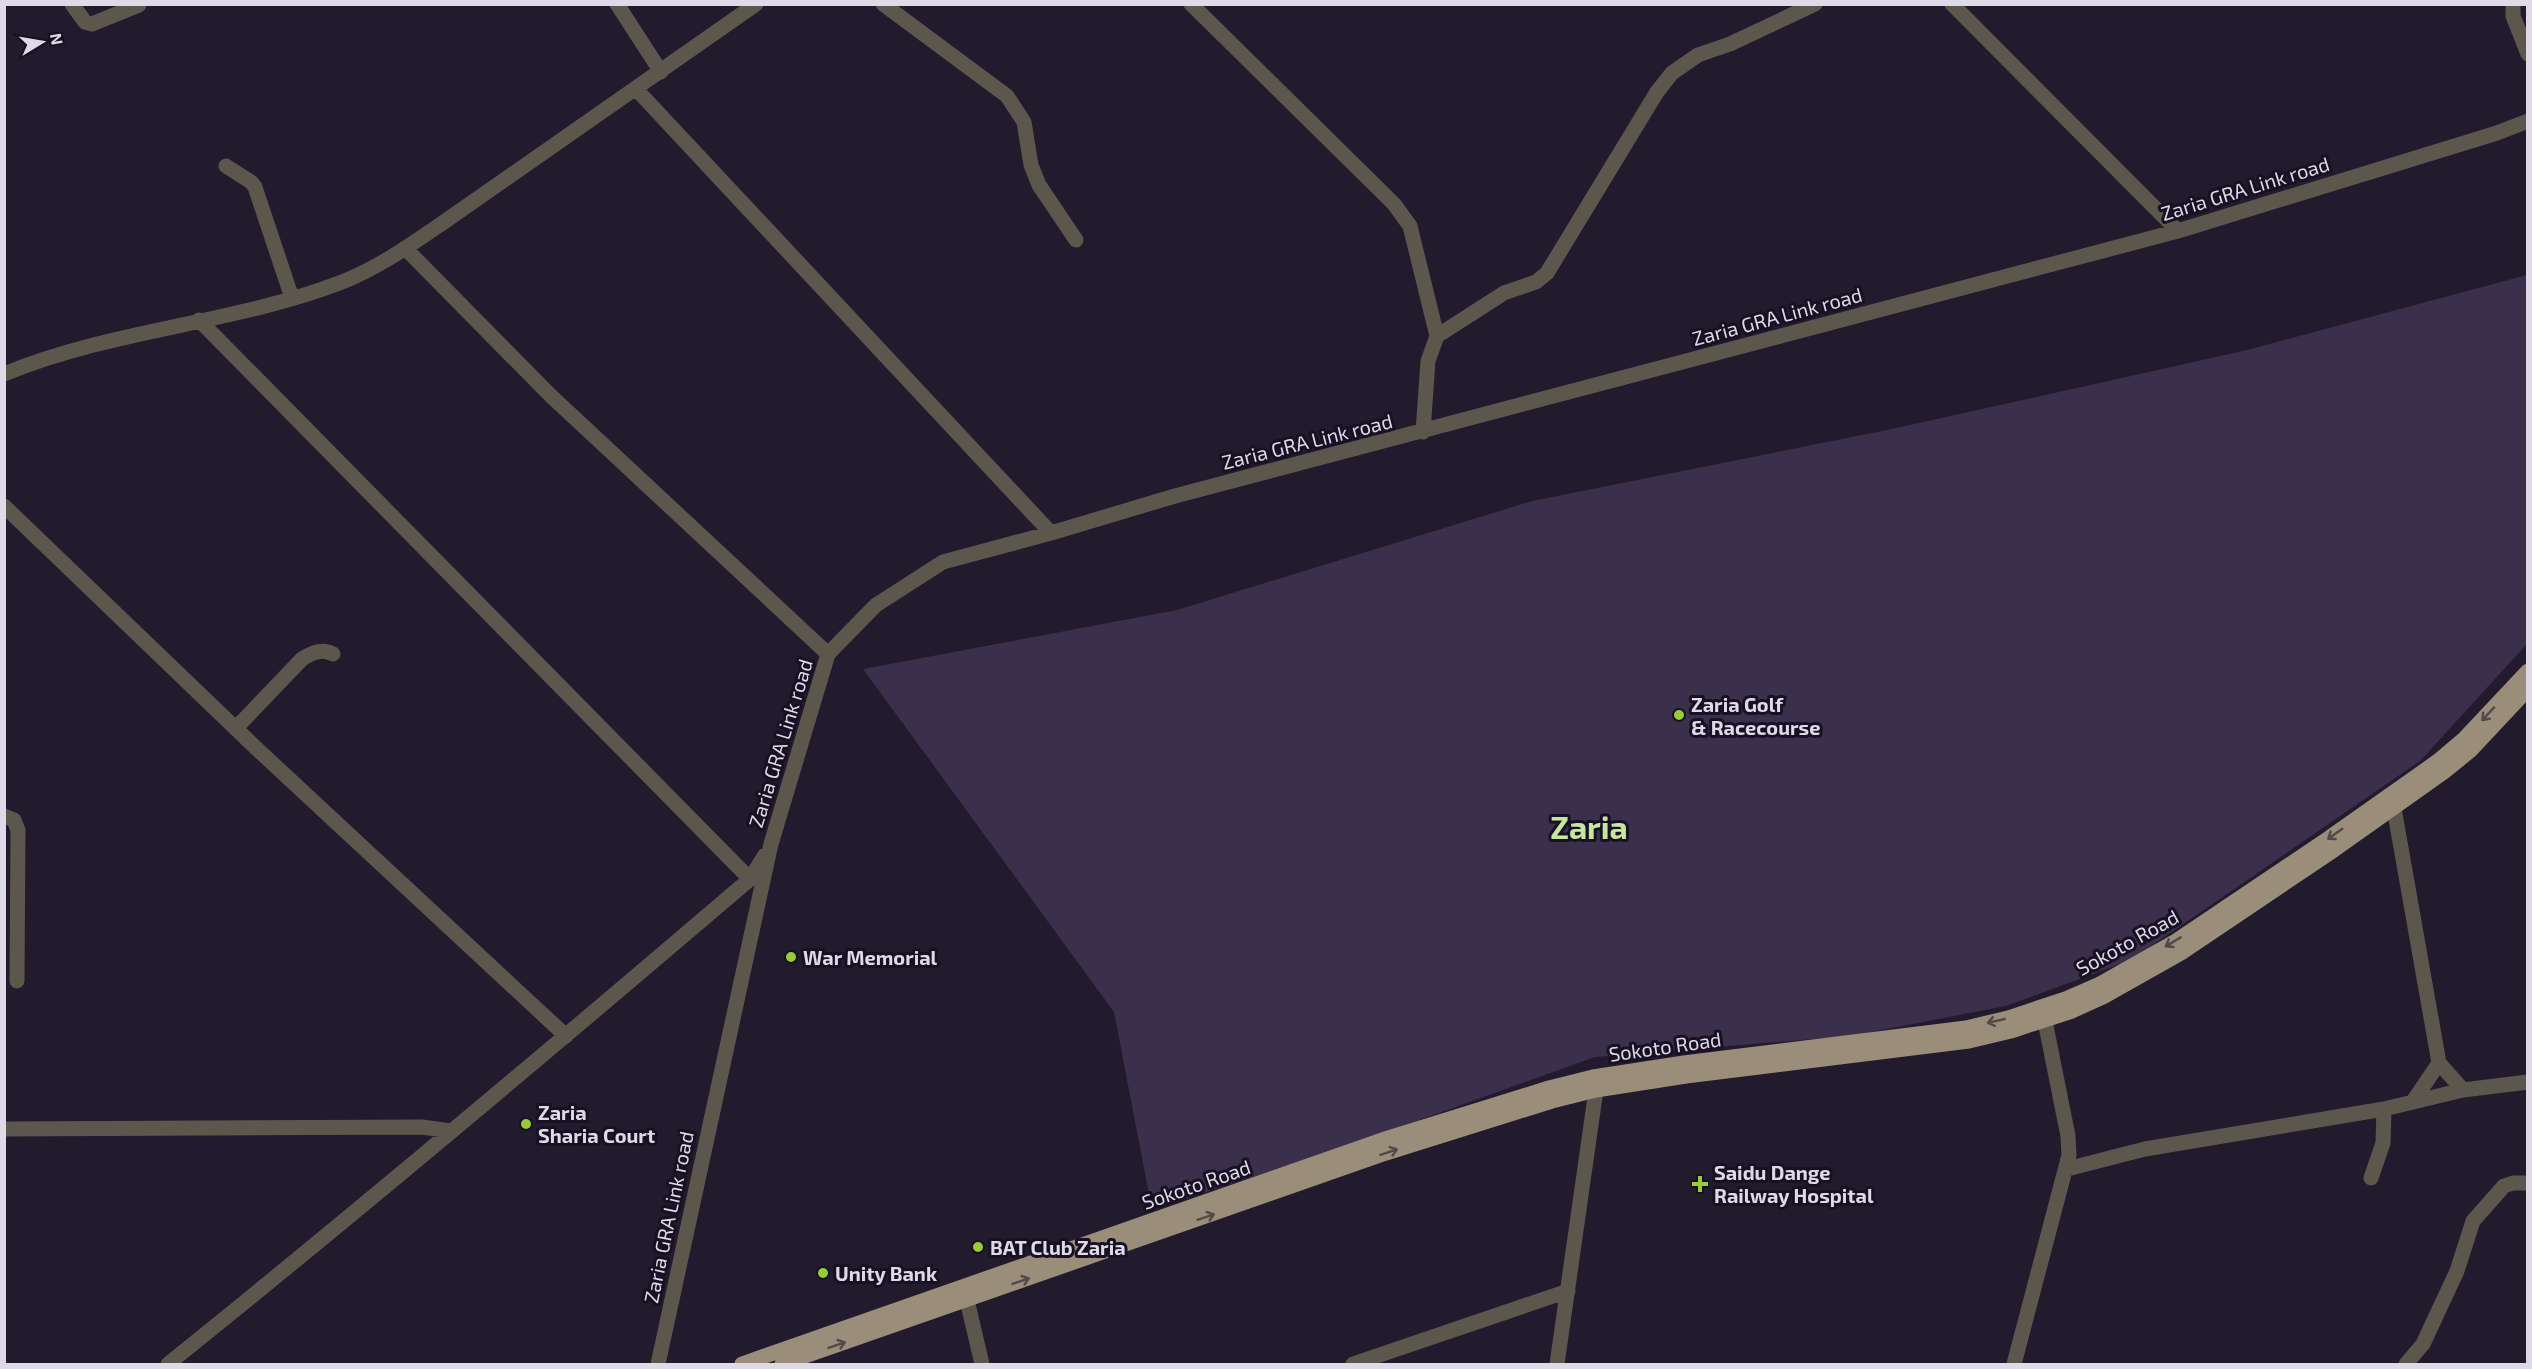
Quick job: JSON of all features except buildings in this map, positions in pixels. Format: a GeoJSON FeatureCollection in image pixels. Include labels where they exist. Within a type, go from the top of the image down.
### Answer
{"type":"FeatureCollection","features":[{"type":"Feature","properties":{"kind":"main road","name":"Sokoto Road"},"geometry":{"type":"LineString","coordinates":[[742,1365],[1382,1140],[1549,1088],[1593,1077],[1684,1063],[1966,1028],[2030,1012],[2068,998],[2098,985],[2176,941],[2415,777],[2464,739],[2528,671]]}},
{"type":"Feature","properties":{"kind":"main road","name":"Sokoto Road"},"geometry":{"type":"LineString","coordinates":[[782,1365],[1386,1153],[1552,1101],[1596,1090],[1686,1076],[1948,1044],[2011,1031],[2045,1021],[2103,997],[2181,953],[2394,808],[2445,772],[2471,750],[2528,689]]}},
{"type":"Feature","properties":{"kind":"street"},"geometry":{"type":"LineString","coordinates":[[72,4],[86,22],[92,24],[139,5]]}},
{"type":"Feature","properties":{"kind":"street"},"geometry":{"type":"LineString","coordinates":[[617,4],[661,72]]}},
{"type":"Feature","properties":{"kind":"street"},"geometry":{"type":"LineString","coordinates":[[4,374],[68,352],[292,298],[344,281],[405,248],[756,4]]}},
{"type":"Feature","properties":{"kind":"street"},"geometry":{"type":"LineString","coordinates":[[883,4],[1007,96],[1024,122],[1031,165],[1039,185],[1076,240]]}},
{"type":"Feature","properties":{"kind":"street"},"geometry":{"type":"LineString","coordinates":[[1191,4],[1394,204],[1410,226],[1437,336],[1428,361],[1423,432]]}},
{"type":"Feature","properties":{"kind":"street"},"geometry":{"type":"LineString","coordinates":[[1437,336],[1504,293],[1536,282],[1547,273],[1657,92],[1672,73],[1698,55],[1730,44],[1815,4]]}},
{"type":"Feature","properties":{"kind":"street"},"geometry":{"type":"LineString","coordinates":[[2513,4],[2513,16],[2528,54]]}},
{"type":"Feature","properties":{"kind":"street"},"geometry":{"type":"LineString","coordinates":[[1952,5],[2178,231]]}},
{"type":"Feature","properties":{"kind":"street"},"geometry":{"type":"LineString","coordinates":[[636,89],[1051,533]]}},
{"type":"Feature","properties":{"kind":"street","name":"Zaria GRA Link road"},"geometry":{"type":"LineString","coordinates":[[658,1365],[771,844],[828,654],[876,605],[943,562],[1175,496],[2178,231],[2497,133],[2528,121]]}},
{"type":"Feature","properties":{"kind":"street"},"geometry":{"type":"LineString","coordinates":[[226,166],[255,187],[292,298]]}},
{"type":"Feature","properties":{"kind":"street"},"geometry":{"type":"LineString","coordinates":[[405,248],[550,395],[828,654]]}},
{"type":"Feature","properties":{"kind":"street"},"geometry":{"type":"LineString","coordinates":[[199,320],[750,879]]}},
{"type":"Feature","properties":{"kind":"street"},"geometry":{"type":"LineString","coordinates":[[4,506],[236,728],[566,1036]]}},
{"type":"Feature","properties":{"kind":"street"},"geometry":{"type":"LineString","coordinates":[[236,728],[302,659],[315,652],[327,650],[333,654]]}},
{"type":"Feature","properties":{"kind":"street"},"geometry":{"type":"LineString","coordinates":[[2394,808],[2439,1064],[2463,1090]]}},
{"type":"Feature","properties":{"kind":"street"},"geometry":{"type":"LineString","coordinates":[[4,816],[14,820],[18,830],[17,981]]}},
{"type":"Feature","properties":{"kind":"street"},"geometry":{"type":"LineString","coordinates":[[168,1365],[293,1264],[750,879],[771,844]]}},
{"type":"Feature","properties":{"kind":"street"},"geometry":{"type":"LineString","coordinates":[[2014,1365],[2032,1288],[2067,1169],[2068,1136],[2045,1021]]}},
{"type":"Feature","properties":{"kind":"street"},"geometry":{"type":"LineString","coordinates":[[2415,1100],[2439,1064]]}},
{"type":"Feature","properties":{"kind":"street"},"geometry":{"type":"LineString","coordinates":[[2067,1169],[2145,1149],[2384,1109],[2463,1090],[2528,1082]]}},
{"type":"Feature","properties":{"kind":"street"},"geometry":{"type":"LineString","coordinates":[[1557,1365],[1596,1090]]}},
{"type":"Feature","properties":{"kind":"street"},"geometry":{"type":"LineString","coordinates":[[2371,1178],[2383,1143],[2384,1109]]}},
{"type":"Feature","properties":{"kind":"street"},"geometry":{"type":"LineString","coordinates":[[4,1129],[422,1127],[451,1131]]}},
{"type":"Feature","properties":{"kind":"street"},"geometry":{"type":"LineString","coordinates":[[2406,1365],[2423,1344],[2457,1272],[2473,1221],[2504,1186],[2513,1183],[2528,1183]]}},
{"type":"Feature","properties":{"kind":"street"},"geometry":{"type":"LineString","coordinates":[[1353,1365],[1568,1291]]}},
{"type":"Feature","properties":{"kind":"street"},"geometry":{"type":"LineString","coordinates":[[967,1300],[982,1365]]}},
{"type":"Feature","properties":{"kind":"shaded area","name":"Zaria Golf & Racecourse"},"geometry":{"type":"Polygon","coordinates":[[[2527,275],[2527,644],[2420,761],[2131,960],[2006,1006],[1850,1036],[1595,1057],[1355,1143],[1152,1210],[1114,1012],[863,669],[1177,610],[1532,501],[1892,429],[2243,351],[2527,275]]]}},
{"type":"Feature","properties":{"kind":"place","name":"Zaria Golf & Racecourse"},"geometry":{"type":"Point","coordinates":[1679,715]}},
{"type":"Feature","properties":{"kind":"place","name":"War Memorial"},"geometry":{"type":"Point","coordinates":[791,957]}},
{"type":"Feature","properties":{"kind":"place","name":"Zaria Sharia Court"},"geometry":{"type":"Point","coordinates":[526,1124]}},
{"type":"Feature","properties":{"kind":"place","name":"Saidu Dange Railway Hospital"},"geometry":{"type":"Point","coordinates":[1700,1184]}},
{"type":"Feature","properties":{"kind":"place","name":"BAT Club Zaria"},"geometry":{"type":"Point","coordinates":[978,1247]}},
{"type":"Feature","properties":{"kind":"place","name":"Unity Bank"},"geometry":{"type":"Point","coordinates":[823,1273]}},
{"type":"Feature","properties":{"kind":"district","name":"Zaria"},"geometry":{"type":"Point","coordinates":[1589,826]}}]}
